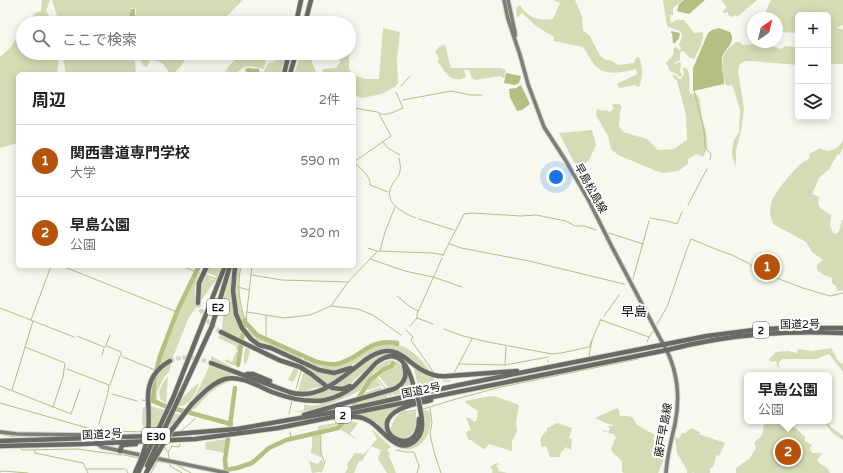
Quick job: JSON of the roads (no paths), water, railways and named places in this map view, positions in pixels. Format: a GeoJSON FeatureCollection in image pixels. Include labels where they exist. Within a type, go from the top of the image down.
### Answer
{"type":"FeatureCollection","features":[{"type":"Feature","properties":{"kind":"highway"},"geometry":{"type":"LineString","coordinates":[[298,16],[301,0]]}},
{"type":"Feature","properties":{"kind":"highway"},"geometry":{"type":"LineString","coordinates":[[307,16],[311,0]]}},
{"type":"Feature","properties":{"kind":"highway"},"geometry":{"type":"LineString","coordinates":[[284,72],[287,60]]}},
{"type":"Feature","properties":{"kind":"highway"},"geometry":{"type":"LineString","coordinates":[[291,72],[294,60]]}},
{"type":"Feature","properties":{"kind":"highway"},"geometry":{"type":"LineString","coordinates":[[198,303],[198,287],[205,268]]}},
{"type":"Feature","properties":{"kind":"highway","name":"E2"},"geometry":{"type":"LineString","coordinates":[[194,344],[223,268]]}},
{"type":"Feature","properties":{"kind":"highway","name":"E2"},"geometry":{"type":"LineString","coordinates":[[203,348],[216,314],[229,268]]}},
{"type":"Feature","properties":{"kind":"highway"},"geometry":{"type":"LineString","coordinates":[[235,268],[233,279],[236,314],[246,334],[259,344],[271,348],[315,369],[338,373],[349,369],[378,352],[388,351],[404,356],[420,369],[428,373],[443,376],[519,371],[570,363]]}},
{"type":"Feature","properties":{"kind":"highway","name":"国道2号"},"geometry":{"type":"LineString","coordinates":[[0,441],[189,434],[237,429],[274,423],[707,336],[783,328],[843,328]]}},
{"type":"Feature","properties":{"kind":"highway"},"geometry":{"type":"LineString","coordinates":[[221,332],[296,366],[311,374],[325,385]]}},
{"type":"Feature","properties":{"kind":"highway","name":"国道2号"},"geometry":{"type":"LineString","coordinates":[[0,446],[195,439],[278,428],[668,350],[693,343],[783,333],[843,333]]}},
{"type":"Feature","properties":{"kind":"highway","name":"E30"},"geometry":{"type":"LineString","coordinates":[[138,473],[173,398],[194,344]]}},
{"type":"Feature","properties":{"kind":"highway","name":"E30"},"geometry":{"type":"LineString","coordinates":[[145,473],[203,348]]}},
{"type":"Feature","properties":{"kind":"highway"},"geometry":{"type":"LineString","coordinates":[[278,428],[340,418],[359,417],[371,422],[393,442],[401,445],[407,445],[414,441],[421,432],[422,420],[412,371],[408,363],[400,355],[388,351]]}},
{"type":"Feature","properties":{"kind":"highway"},"geometry":{"type":"LineString","coordinates":[[145,473],[171,431],[192,404],[220,381],[230,378],[240,380],[290,398],[310,401],[331,398],[349,390],[378,361],[388,357],[397,358],[405,363],[415,387]]}},
{"type":"Feature","properties":{"kind":"highway"},"geometry":{"type":"LineString","coordinates":[[274,423],[391,391],[400,386],[403,383],[406,373],[404,366],[397,359],[388,357]]}},
{"type":"Feature","properties":{"kind":"highway"},"geometry":{"type":"LineString","coordinates":[[211,363],[289,392],[304,395],[319,392],[330,386],[368,358]]}},
{"type":"Feature","properties":{"kind":"highway"},"geometry":{"type":"LineString","coordinates":[[135,473],[144,452],[148,437],[149,386],[154,375],[162,366],[170,361]]}},
{"type":"Feature","properties":{"kind":"highway"},"geometry":{"type":"LineString","coordinates":[[332,388],[339,389],[348,387],[365,374]]}},
{"type":"Feature","properties":{"kind":"highway"},"geometry":{"type":"LineString","coordinates":[[419,408],[419,423],[417,432],[414,436],[410,440],[402,441],[392,437],[387,426],[389,419],[394,413],[405,407],[450,394]]}},
{"type":"Feature","properties":{"kind":"highway"},"geometry":{"type":"LineString","coordinates":[[120,451],[122,445],[157,441]]}},
{"type":"Feature","properties":{"kind":"main road","name":"早島松島線"},"geometry":{"type":"LineString","coordinates":[[504,0],[508,19],[515,37],[528,84],[544,127],[589,201],[664,344]]}},
{"type":"Feature","properties":{"kind":"main road","name":"早島松島線"},"geometry":{"type":"LineString","coordinates":[[508,0],[515,37]]}},
{"type":"Feature","properties":{"kind":"main road","name":"藤戸早島線"},"geometry":{"type":"LineString","coordinates":[[664,344],[668,350],[675,373],[678,400],[675,423],[667,457],[666,473]]}},
{"type":"Feature","properties":{"kind":"main road"},"geometry":{"type":"LineString","coordinates":[[0,432],[16,434],[86,435],[102,447],[225,473]]}},
{"type":"Feature","properties":{"kind":"waterway"},"geometry":{"type":"LineString","coordinates":[[401,86],[410,76]]}},
{"type":"Feature","properties":{"kind":"waterway"},"geometry":{"type":"LineString","coordinates":[[694,90],[704,130],[705,147],[711,154],[710,160]]}},
{"type":"Feature","properties":{"kind":"waterway"},"geometry":{"type":"LineString","coordinates":[[403,100],[451,91],[471,95],[482,95]]}},
{"type":"Feature","properties":{"kind":"waterway"},"geometry":{"type":"LineString","coordinates":[[356,108],[377,112],[380,114],[387,114],[403,108],[396,92]]}},
{"type":"Feature","properties":{"kind":"waterway"},"geometry":{"type":"LineString","coordinates":[[356,161],[391,136],[379,114]]}},
{"type":"Feature","properties":{"kind":"waterway"},"geometry":{"type":"LineString","coordinates":[[383,142],[388,148],[400,155]]}},
{"type":"Feature","properties":{"kind":"waterway"},"geometry":{"type":"LineString","coordinates":[[399,158],[400,170],[398,177],[390,190],[391,200],[398,208],[416,218]]}},
{"type":"Feature","properties":{"kind":"waterway"},"geometry":{"type":"LineString","coordinates":[[356,164],[367,176],[370,185],[388,192]]}},
{"type":"Feature","properties":{"kind":"waterway"},"geometry":{"type":"LineString","coordinates":[[688,205],[707,169]]}},
{"type":"Feature","properties":{"kind":"waterway"},"geometry":{"type":"LineString","coordinates":[[380,251],[385,232],[395,207]]}},
{"type":"Feature","properties":{"kind":"waterway"},"geometry":{"type":"LineString","coordinates":[[650,218],[677,224],[682,212]]}},
{"type":"Feature","properties":{"kind":"waterway"},"geometry":{"type":"LineString","coordinates":[[443,255],[464,214],[472,213],[521,216],[536,215],[566,221],[575,226],[584,226],[596,230]]}},
{"type":"Feature","properties":{"kind":"waterway"},"geometry":{"type":"LineString","coordinates":[[419,219],[454,230]]}},
{"type":"Feature","properties":{"kind":"waterway"},"geometry":{"type":"LineString","coordinates":[[633,279],[649,221]]}},
{"type":"Feature","properties":{"kind":"waterway"},"geometry":{"type":"LineString","coordinates":[[609,233],[643,244]]}},
{"type":"Feature","properties":{"kind":"waterway"},"geometry":{"type":"LineString","coordinates":[[657,324],[667,307],[691,239],[732,255],[748,263],[758,271],[803,288],[830,296],[843,293]]}},
{"type":"Feature","properties":{"kind":"waterway"},"geometry":{"type":"LineString","coordinates":[[450,244],[461,248],[529,261],[624,284]]}},
{"type":"Feature","properties":{"kind":"waterway"},"geometry":{"type":"LineString","coordinates":[[368,248],[377,251]]}},
{"type":"Feature","properties":{"kind":"waterway"},"geometry":{"type":"LineString","coordinates":[[370,259],[378,251],[432,253],[444,255]]}},
{"type":"Feature","properties":{"kind":"waterway"},"geometry":{"type":"LineString","coordinates":[[410,326],[417,318],[417,314],[442,258]]}},
{"type":"Feature","properties":{"kind":"waterway"},"geometry":{"type":"LineString","coordinates":[[331,306],[348,282],[370,259],[405,271],[433,277],[462,287]]}},
{"type":"Feature","properties":{"kind":"waterway"},"geometry":{"type":"LineString","coordinates":[[31,320],[50,268]]}},
{"type":"Feature","properties":{"kind":"waterway"},"geometry":{"type":"LineString","coordinates":[[67,268],[177,312]]}},
{"type":"Feature","properties":{"kind":"waterway"},"geometry":{"type":"LineString","coordinates":[[187,268],[201,274]]}},
{"type":"Feature","properties":{"kind":"waterway"},"geometry":{"type":"LineString","coordinates":[[198,268],[178,309],[160,356],[154,380],[153,401],[165,406],[231,424]]}},
{"type":"Feature","properties":{"kind":"waterway"},"geometry":{"type":"LineString","coordinates":[[241,268],[239,293],[245,320]]}},
{"type":"Feature","properties":{"kind":"waterway"},"geometry":{"type":"LineString","coordinates":[[246,319],[252,268]]}},
{"type":"Feature","properties":{"kind":"waterway"},"geometry":{"type":"LineString","coordinates":[[204,275],[217,279]]}},
{"type":"Feature","properties":{"kind":"waterway"},"geometry":{"type":"LineString","coordinates":[[251,275],[282,280],[348,282]]}},
{"type":"Feature","properties":{"kind":"waterway"},"geometry":{"type":"LineString","coordinates":[[238,287],[249,290]]}},
{"type":"Feature","properties":{"kind":"waterway"},"geometry":{"type":"LineString","coordinates":[[604,316],[619,295]]}},
{"type":"Feature","properties":{"kind":"waterway"},"geometry":{"type":"LineString","coordinates":[[397,296],[418,311]]}},
{"type":"Feature","properties":{"kind":"waterway"},"geometry":{"type":"LineString","coordinates":[[247,312],[284,318],[310,315],[331,306],[358,309],[373,315],[401,335]]}},
{"type":"Feature","properties":{"kind":"waterway"},"geometry":{"type":"LineString","coordinates":[[0,308],[74,337]]}},
{"type":"Feature","properties":{"kind":"waterway"},"geometry":{"type":"LineString","coordinates":[[266,316],[266,335]]}},
{"type":"Feature","properties":{"kind":"waterway"},"geometry":{"type":"LineString","coordinates":[[417,318],[433,324]]}},
{"type":"Feature","properties":{"kind":"waterway"},"geometry":{"type":"LineString","coordinates":[[444,329],[463,336],[488,342],[552,354],[589,347],[601,319]]}},
{"type":"Feature","properties":{"kind":"waterway"},"geometry":{"type":"LineString","coordinates":[[238,365],[245,320]]}},
{"type":"Feature","properties":{"kind":"waterway"},"geometry":{"type":"LineString","coordinates":[[601,320],[649,337],[647,342]]}},
{"type":"Feature","properties":{"kind":"waterway"},"geometry":{"type":"LineString","coordinates":[[12,390],[33,321]]}},
{"type":"Feature","properties":{"kind":"waterway"},"geometry":{"type":"LineString","coordinates":[[245,322],[257,335],[317,362],[326,364],[344,362],[371,346],[378,344],[387,342],[397,344]]}},
{"type":"Feature","properties":{"kind":"waterway"},"geometry":{"type":"LineString","coordinates":[[406,330],[413,337],[411,340],[434,373]]}},
{"type":"Feature","properties":{"kind":"waterway"},"geometry":{"type":"LineString","coordinates":[[649,337],[653,331]]}},
{"type":"Feature","properties":{"kind":"waterway"},"geometry":{"type":"LineString","coordinates":[[106,345],[110,335]]}},
{"type":"Feature","properties":{"kind":"waterway"},"geometry":{"type":"LineString","coordinates":[[77,336],[121,352],[121,356]]}},
{"type":"Feature","properties":{"kind":"waterway"},"geometry":{"type":"LineString","coordinates":[[454,373],[472,339]]}},
{"type":"Feature","properties":{"kind":"waterway"},"geometry":{"type":"LineString","coordinates":[[589,356],[592,340]]}},
{"type":"Feature","properties":{"kind":"waterway"},"geometry":{"type":"LineString","coordinates":[[25,347],[65,363],[63,377],[53,407]]}},
{"type":"Feature","properties":{"kind":"waterway"},"geometry":{"type":"LineString","coordinates":[[505,365],[506,347]]}},
{"type":"Feature","properties":{"kind":"waterway"},"geometry":{"type":"LineString","coordinates":[[102,355],[104,348]]}},
{"type":"Feature","properties":{"kind":"waterway"},"geometry":{"type":"LineString","coordinates":[[110,385],[120,356]]}},
{"type":"Feature","properties":{"kind":"waterway"},"geometry":{"type":"LineString","coordinates":[[304,361],[306,356]]}},
{"type":"Feature","properties":{"kind":"waterway"},"geometry":{"type":"LineString","coordinates":[[123,357],[155,370]]}},
{"type":"Feature","properties":{"kind":"waterway"},"geometry":{"type":"LineString","coordinates":[[459,364],[505,365],[548,357]]}},
{"type":"Feature","properties":{"kind":"waterway"},"geometry":{"type":"LineString","coordinates":[[423,409],[501,387],[638,359]]}},
{"type":"Feature","properties":{"kind":"waterway"},"geometry":{"type":"LineString","coordinates":[[354,405],[370,380],[384,369],[391,366],[393,363]]}},
{"type":"Feature","properties":{"kind":"waterway"},"geometry":{"type":"LineString","coordinates":[[67,369],[109,385],[108,392]]}},
{"type":"Feature","properties":{"kind":"waterway"},"geometry":{"type":"LineString","coordinates":[[296,389],[301,371]]}},
{"type":"Feature","properties":{"kind":"waterway"},"geometry":{"type":"LineString","coordinates":[[375,376],[385,388]]}},
{"type":"Feature","properties":{"kind":"waterway"},"geometry":{"type":"LineString","coordinates":[[443,381],[450,381]]}},
{"type":"Feature","properties":{"kind":"waterway"},"geometry":{"type":"LineString","coordinates":[[0,386],[71,414],[80,389]]}},
{"type":"Feature","properties":{"kind":"waterway"},"geometry":{"type":"LineString","coordinates":[[230,425],[235,388]]}},
{"type":"Feature","properties":{"kind":"waterway"},"geometry":{"type":"LineString","coordinates":[[99,424],[108,393]]}},
{"type":"Feature","properties":{"kind":"waterway"},"geometry":{"type":"LineString","coordinates":[[112,394],[137,401]]}},
{"type":"Feature","properties":{"kind":"waterway"},"geometry":{"type":"LineString","coordinates":[[142,400],[147,401]]}},
{"type":"Feature","properties":{"kind":"waterway"},"geometry":{"type":"LineString","coordinates":[[289,414],[292,401]]}},
{"type":"Feature","properties":{"kind":"waterway"},"geometry":{"type":"LineString","coordinates":[[0,403],[98,431]]}},
{"type":"Feature","properties":{"kind":"waterway"},"geometry":{"type":"LineString","coordinates":[[430,408],[432,423],[430,434],[441,473]]}},
{"type":"Feature","properties":{"kind":"waterway"},"geometry":{"type":"LineString","coordinates":[[404,411],[416,410]]}},
{"type":"Feature","properties":{"kind":"waterway"},"geometry":{"type":"LineString","coordinates":[[181,431],[195,419]]}},
{"type":"Feature","properties":{"kind":"waterway"},"geometry":{"type":"LineString","coordinates":[[226,470],[252,463],[269,448],[286,440],[338,428],[343,422]]}},
{"type":"Feature","properties":{"kind":"waterway"},"geometry":{"type":"LineString","coordinates":[[103,431],[147,432]]}},
{"type":"Feature","properties":{"kind":"waterway"},"geometry":{"type":"LineString","coordinates":[[290,432],[291,438]]}},
{"type":"Feature","properties":{"kind":"waterway"},"geometry":{"type":"LineString","coordinates":[[321,432],[321,452],[325,462],[321,472]]}},
{"type":"Feature","properties":{"kind":"waterway"},"geometry":{"type":"LineString","coordinates":[[4,435],[15,437]]}},
{"type":"Feature","properties":{"kind":"waterway"},"geometry":{"type":"LineString","coordinates":[[226,471],[225,460],[228,439]]}},
{"type":"Feature","properties":{"kind":"waterway"},"geometry":{"type":"LineString","coordinates":[[169,458],[168,452],[172,446],[179,447],[180,444]]}},
{"type":"Feature","properties":{"kind":"waterway"},"geometry":{"type":"LineString","coordinates":[[164,446],[167,451]]}},
{"type":"Feature","properties":{"kind":"waterway"},"geometry":{"type":"LineString","coordinates":[[21,448],[22,450],[77,449],[122,455]]}},
{"type":"Feature","properties":{"kind":"waterway"},"geometry":{"type":"LineString","coordinates":[[34,450],[35,453],[83,463],[88,473]]}},
{"type":"Feature","properties":{"kind":"waterway"},"geometry":{"type":"LineString","coordinates":[[396,450],[414,452],[419,466],[417,473]]}},
{"type":"Feature","properties":{"kind":"waterway"},"geometry":{"type":"LineString","coordinates":[[124,455],[139,458]]}},
{"type":"Feature","properties":{"kind":"waterway"},"geometry":{"type":"LineString","coordinates":[[154,461],[175,464],[191,473]]}},
{"type":"Feature","properties":{"kind":"waterway"},"geometry":{"type":"LineString","coordinates":[[151,473],[158,461]]}},
{"type":"Feature","properties":{"kind":"waterway"},"geometry":{"type":"LineString","coordinates":[[170,463],[170,466],[182,473]]}},
{"type":"Feature","properties":{"kind":"waterway"},"geometry":{"type":"LineString","coordinates":[[87,469],[124,469]]}},
{"type":"Feature","properties":{"kind":"waterway"},"geometry":{"type":"LineString","coordinates":[[126,469],[128,473]]}},
{"type":"Feature","properties":{"kind":"waterway"},"geometry":{"type":"LineString","coordinates":[[0,472],[28,473]]}},
{"type":"Feature","properties":{"kind":"tunnel"},"geometry":{"type":"LineString","coordinates":[[198,303],[207,320],[221,332]]}},
{"type":"Feature","properties":{"kind":"tunnel"},"geometry":{"type":"LineString","coordinates":[[170,361],[185,357],[201,359],[211,363]]}},
{"type":"Feature","properties":{"kind":"place","name":"関西書道専門学校"},"geometry":{"type":"Point","coordinates":[767,267]}},
{"type":"Feature","properties":{"kind":"place","name":"早島公園"},"geometry":{"type":"Point","coordinates":[788,452]}},
{"type":"Feature","properties":{"kind":"district","name":"早島"},"geometry":{"type":"Point","coordinates":[634,311]}}]}
